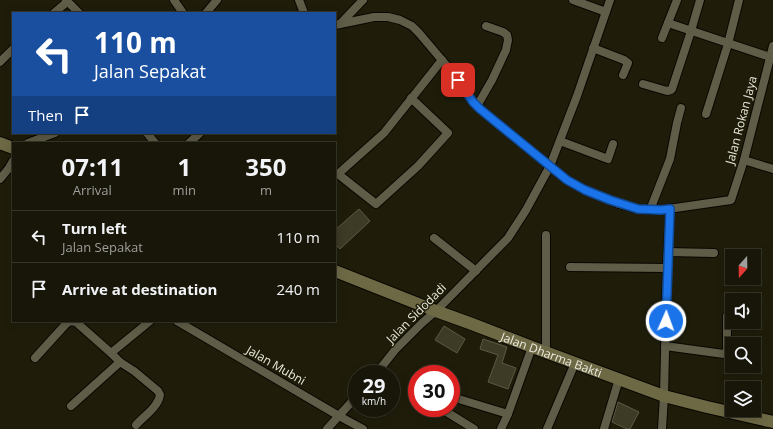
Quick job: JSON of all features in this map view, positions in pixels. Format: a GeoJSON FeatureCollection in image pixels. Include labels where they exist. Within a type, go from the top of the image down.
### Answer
{"type":"FeatureCollection","features":[{"type":"Feature","properties":{"kind":"main road"},"geometry":{"type":"LineString","coordinates":[[0,143],[12,148]]}},
{"type":"Feature","properties":{"kind":"main road","name":"Jalan Dharma Bakti"},"geometry":{"type":"LineString","coordinates":[[336,271],[436,311],[664,396],[773,422]]}},
{"type":"Feature","properties":{"kind":"street"},"geometry":{"type":"LineString","coordinates":[[174,0],[182,12]]}},
{"type":"Feature","properties":{"kind":"street"},"geometry":{"type":"LineString","coordinates":[[207,12],[217,0]]}},
{"type":"Feature","properties":{"kind":"street"},"geometry":{"type":"LineString","coordinates":[[299,0],[304,12]]}},
{"type":"Feature","properties":{"kind":"street"},"geometry":{"type":"LineString","coordinates":[[337,25],[363,0]]}},
{"type":"Feature","properties":{"kind":"street"},"geometry":{"type":"LineString","coordinates":[[573,0],[606,12]]}},
{"type":"Feature","properties":{"kind":"street","name":"Jalan Sidodadi"},"geometry":{"type":"LineString","coordinates":[[383,365],[395,350],[508,238],[517,226],[550,166],[594,48],[610,0]]}},
{"type":"Feature","properties":{"kind":"street"},"geometry":{"type":"LineString","coordinates":[[662,38],[677,0]]}},
{"type":"Feature","properties":{"kind":"street"},"geometry":{"type":"LineString","coordinates":[[643,84],[671,90],[700,0]]}},
{"type":"Feature","properties":{"kind":"street"},"geometry":{"type":"LineString","coordinates":[[706,114],[728,44],[739,0]]}},
{"type":"Feature","properties":{"kind":"street"},"geometry":{"type":"LineString","coordinates":[[55,12],[67,1],[78,12]]}},
{"type":"Feature","properties":{"kind":"street"},"geometry":{"type":"LineString","coordinates":[[337,25],[374,17],[388,17],[400,20],[412,26],[442,60],[465,91],[486,115],[567,180],[590,193],[619,204],[638,209],[670,209],[662,429]]}},
{"type":"Feature","properties":{"kind":"street"},"geometry":{"type":"LineString","coordinates":[[668,23],[728,44],[772,52]]}},
{"type":"Feature","properties":{"kind":"street"},"geometry":{"type":"LineString","coordinates":[[477,106],[492,80],[506,50],[508,40],[507,35],[503,32],[486,26]]}},
{"type":"Feature","properties":{"kind":"street"},"geometry":{"type":"LineString","coordinates":[[594,48],[628,62],[623,75]]}},
{"type":"Feature","properties":{"kind":"street"},"geometry":{"type":"LineString","coordinates":[[0,62],[12,49]]}},
{"type":"Feature","properties":{"kind":"street","name":"Jalan Rokan Jaya"},"geometry":{"type":"LineString","coordinates":[[670,209],[731,200],[744,160],[772,52]]}},
{"type":"Feature","properties":{"kind":"street"},"geometry":{"type":"LineString","coordinates":[[411,98],[448,132],[418,166],[376,204],[338,174],[384,133],[411,98],[442,60]]}},
{"type":"Feature","properties":{"kind":"street"},"geometry":{"type":"LineString","coordinates":[[650,210],[670,159],[681,108]]}},
{"type":"Feature","properties":{"kind":"street"},"geometry":{"type":"LineString","coordinates":[[31,142],[52,134]]}},
{"type":"Feature","properties":{"kind":"street"},"geometry":{"type":"LineString","coordinates":[[148,134],[154,142]]}},
{"type":"Feature","properties":{"kind":"street"},"geometry":{"type":"LineString","coordinates":[[190,142],[199,134]]}},
{"type":"Feature","properties":{"kind":"street"},"geometry":{"type":"LineString","coordinates":[[560,141],[608,159],[613,144]]}},
{"type":"Feature","properties":{"kind":"street"},"geometry":{"type":"LineString","coordinates":[[744,160],[773,169]]}},
{"type":"Feature","properties":{"kind":"street"},"geometry":{"type":"LineString","coordinates":[[0,179],[12,163]]}},
{"type":"Feature","properties":{"kind":"street"},"geometry":{"type":"LineString","coordinates":[[546,235],[546,352]]}},
{"type":"Feature","properties":{"kind":"street"},"geometry":{"type":"LineString","coordinates":[[434,238],[476,270]]}},
{"type":"Feature","properties":{"kind":"street"},"geometry":{"type":"LineString","coordinates":[[668,252],[714,253]]}},
{"type":"Feature","properties":{"kind":"street"},"geometry":{"type":"LineString","coordinates":[[570,267],[667,268]]}},
{"type":"Feature","properties":{"kind":"street"},"geometry":{"type":"LineString","coordinates":[[35,358],[69,322]]}},
{"type":"Feature","properties":{"kind":"street"},"geometry":{"type":"LineString","coordinates":[[76,322],[111,352],[120,362],[134,371],[158,391],[160,395],[159,400],[136,425]]}},
{"type":"Feature","properties":{"kind":"street"},"geometry":{"type":"LineString","coordinates":[[111,352],[149,322]]}},
{"type":"Feature","properties":{"kind":"street","name":"Jalan Mubni"},"geometry":{"type":"LineString","coordinates":[[179,322],[363,429]]}},
{"type":"Feature","properties":{"kind":"street"},"geometry":{"type":"LineString","coordinates":[[665,346],[724,354],[727,349],[727,329]]}},
{"type":"Feature","properties":{"kind":"street"},"geometry":{"type":"LineString","coordinates":[[501,429],[508,414],[532,347]]}},
{"type":"Feature","properties":{"kind":"street"},"geometry":{"type":"LineString","coordinates":[[71,406],[120,362]]}},
{"type":"Feature","properties":{"kind":"street"},"geometry":{"type":"LineString","coordinates":[[547,429],[575,363]]}},
{"type":"Feature","properties":{"kind":"street"},"geometry":{"type":"LineString","coordinates":[[604,429],[619,379]]}},
{"type":"Feature","properties":{"kind":"street"},"geometry":{"type":"LineString","coordinates":[[460,399],[508,414]]}},
{"type":"Feature","properties":{"kind":"street"},"geometry":{"type":"LineString","coordinates":[[327,429],[348,406]]}},
{"type":"Feature","properties":{"kind":"street"},"geometry":{"type":"LineString","coordinates":[[455,417],[474,429]]}},
{"type":"Feature","properties":{"kind":"building"},"geometry":{"type":"Polygon","coordinates":[[[359,209],[370,221],[340,249],[336,245],[336,229],[359,209]]]}},
{"type":"Feature","properties":{"kind":"building"},"geometry":{"type":"Polygon","coordinates":[[[444,326],[465,339],[457,353],[435,340],[444,326]]]}},
{"type":"Feature","properties":{"kind":"building"},"geometry":{"type":"Polygon","coordinates":[[[483,339],[507,347],[502,363],[516,368],[508,389],[488,382],[498,355],[480,349],[483,339]]]}},
{"type":"Feature","properties":{"kind":"building"},"geometry":{"type":"Polygon","coordinates":[[[618,402],[639,412],[630,429],[612,422],[618,402]]]}},
{"type":"Feature","properties":{"kind":"route"},"geometry":{"type":"LineString","coordinates":[[458,80],[473,102],[480,109],[567,180],[585,190],[619,204],[638,209],[670,209],[666,321]]}}]}
